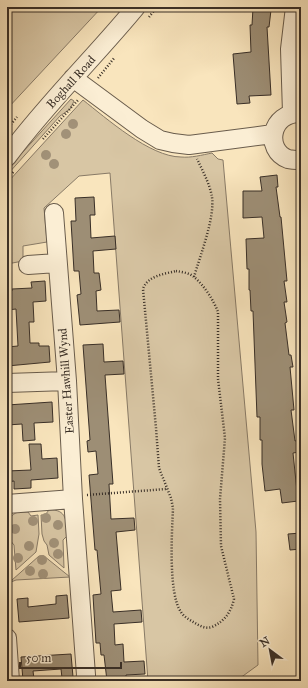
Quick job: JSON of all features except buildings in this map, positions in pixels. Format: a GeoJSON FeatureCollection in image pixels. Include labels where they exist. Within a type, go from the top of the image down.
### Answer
{"type":"FeatureCollection","features":[{"type":"Feature","properties":{"kind":"street","name":"Boghall Road"},"geometry":{"type":"LineString","coordinates":[[11,164],[73,78],[106,43],[136,7]]}},
{"type":"Feature","properties":{"kind":"street"},"geometry":{"type":"LineString","coordinates":[[295,7],[290,49],[297,113],[282,118],[275,126],[273,134],[275,146],[281,154],[288,159],[301,160]]}},
{"type":"Feature","properties":{"kind":"street"},"geometry":{"type":"LineString","coordinates":[[73,78],[142,129],[160,140],[173,144],[189,145],[273,134]]}},
{"type":"Feature","properties":{"kind":"street","name":"Easter Hawhill Wynd"},"geometry":{"type":"LineString","coordinates":[[54,213],[67,381],[73,498],[86,668],[85,681]]}},
{"type":"Feature","properties":{"kind":"street"},"geometry":{"type":"LineString","coordinates":[[28,265],[57,263]]}},
{"type":"Feature","properties":{"kind":"street"},"geometry":{"type":"LineString","coordinates":[[7,384],[67,381]]}},
{"type":"Feature","properties":{"kind":"street"},"geometry":{"type":"LineString","coordinates":[[7,504],[73,498]]}},
{"type":"Feature","properties":{"kind":"street"},"geometry":{"type":"LineString","coordinates":[[7,638],[10,681]]}},
{"type":"Feature","properties":{"kind":"path"},"geometry":{"type":"LineString","coordinates":[[42,139],[88,89]]}},
{"type":"Feature","properties":{"kind":"path"},"geometry":{"type":"LineString","coordinates":[[189,145],[201,168],[212,198],[208,228],[194,277]]}},
{"type":"Feature","properties":{"kind":"path"},"geometry":{"type":"LineString","coordinates":[[7,180],[11,164]]}},
{"type":"Feature","properties":{"kind":"path"},"geometry":{"type":"LineString","coordinates":[[176,271],[183,272],[194,277],[215,303],[218,312],[218,379],[225,438],[220,499],[221,546],[234,599],[232,608],[226,617],[219,624],[209,628],[201,627],[188,619],[180,611],[172,583],[173,508],[171,498],[166,489],[159,468],[143,289],[146,282],[151,279],[176,271]]}},
{"type":"Feature","properties":{"kind":"path"},"geometry":{"type":"LineString","coordinates":[[73,498],[166,489]]}},
{"type":"Feature","properties":{"kind":"shaded area"},"geometry":{"type":"Polygon","coordinates":[[[7,7],[102,7],[7,109],[7,7]]]}},
{"type":"Feature","properties":{"kind":"shaded area"},"geometry":{"type":"Polygon","coordinates":[[[71,99],[74,101],[70,109],[60,116],[7,175],[7,169],[71,99]]]}},
{"type":"Feature","properties":{"kind":"shaded area"},"geometry":{"type":"Polygon","coordinates":[[[83,100],[116,126],[142,144],[156,151],[169,155],[185,157],[212,153],[218,159],[223,160],[256,532],[258,665],[236,681],[148,681],[110,173],[79,176],[44,208],[47,242],[23,246],[23,261],[7,264],[7,183],[83,100]]]}},
{"type":"Feature","properties":{"kind":"shaded area"},"geometry":{"type":"Polygon","coordinates":[[[49,510],[59,512],[66,521],[68,535],[63,540],[64,568],[49,555],[47,545],[42,534],[41,515],[45,515],[49,510]]]}},
{"type":"Feature","properties":{"kind":"shaded area"},"geometry":{"type":"Polygon","coordinates":[[[18,512],[28,512],[31,516],[38,515],[39,534],[36,552],[16,570],[14,545],[9,539],[8,523],[11,517],[18,512]]]}},
{"type":"Feature","properties":{"kind":"shaded area"},"geometry":{"type":"Polygon","coordinates":[[[39,556],[44,556],[70,577],[16,580],[11,582],[12,580],[39,556]]]}}]}
